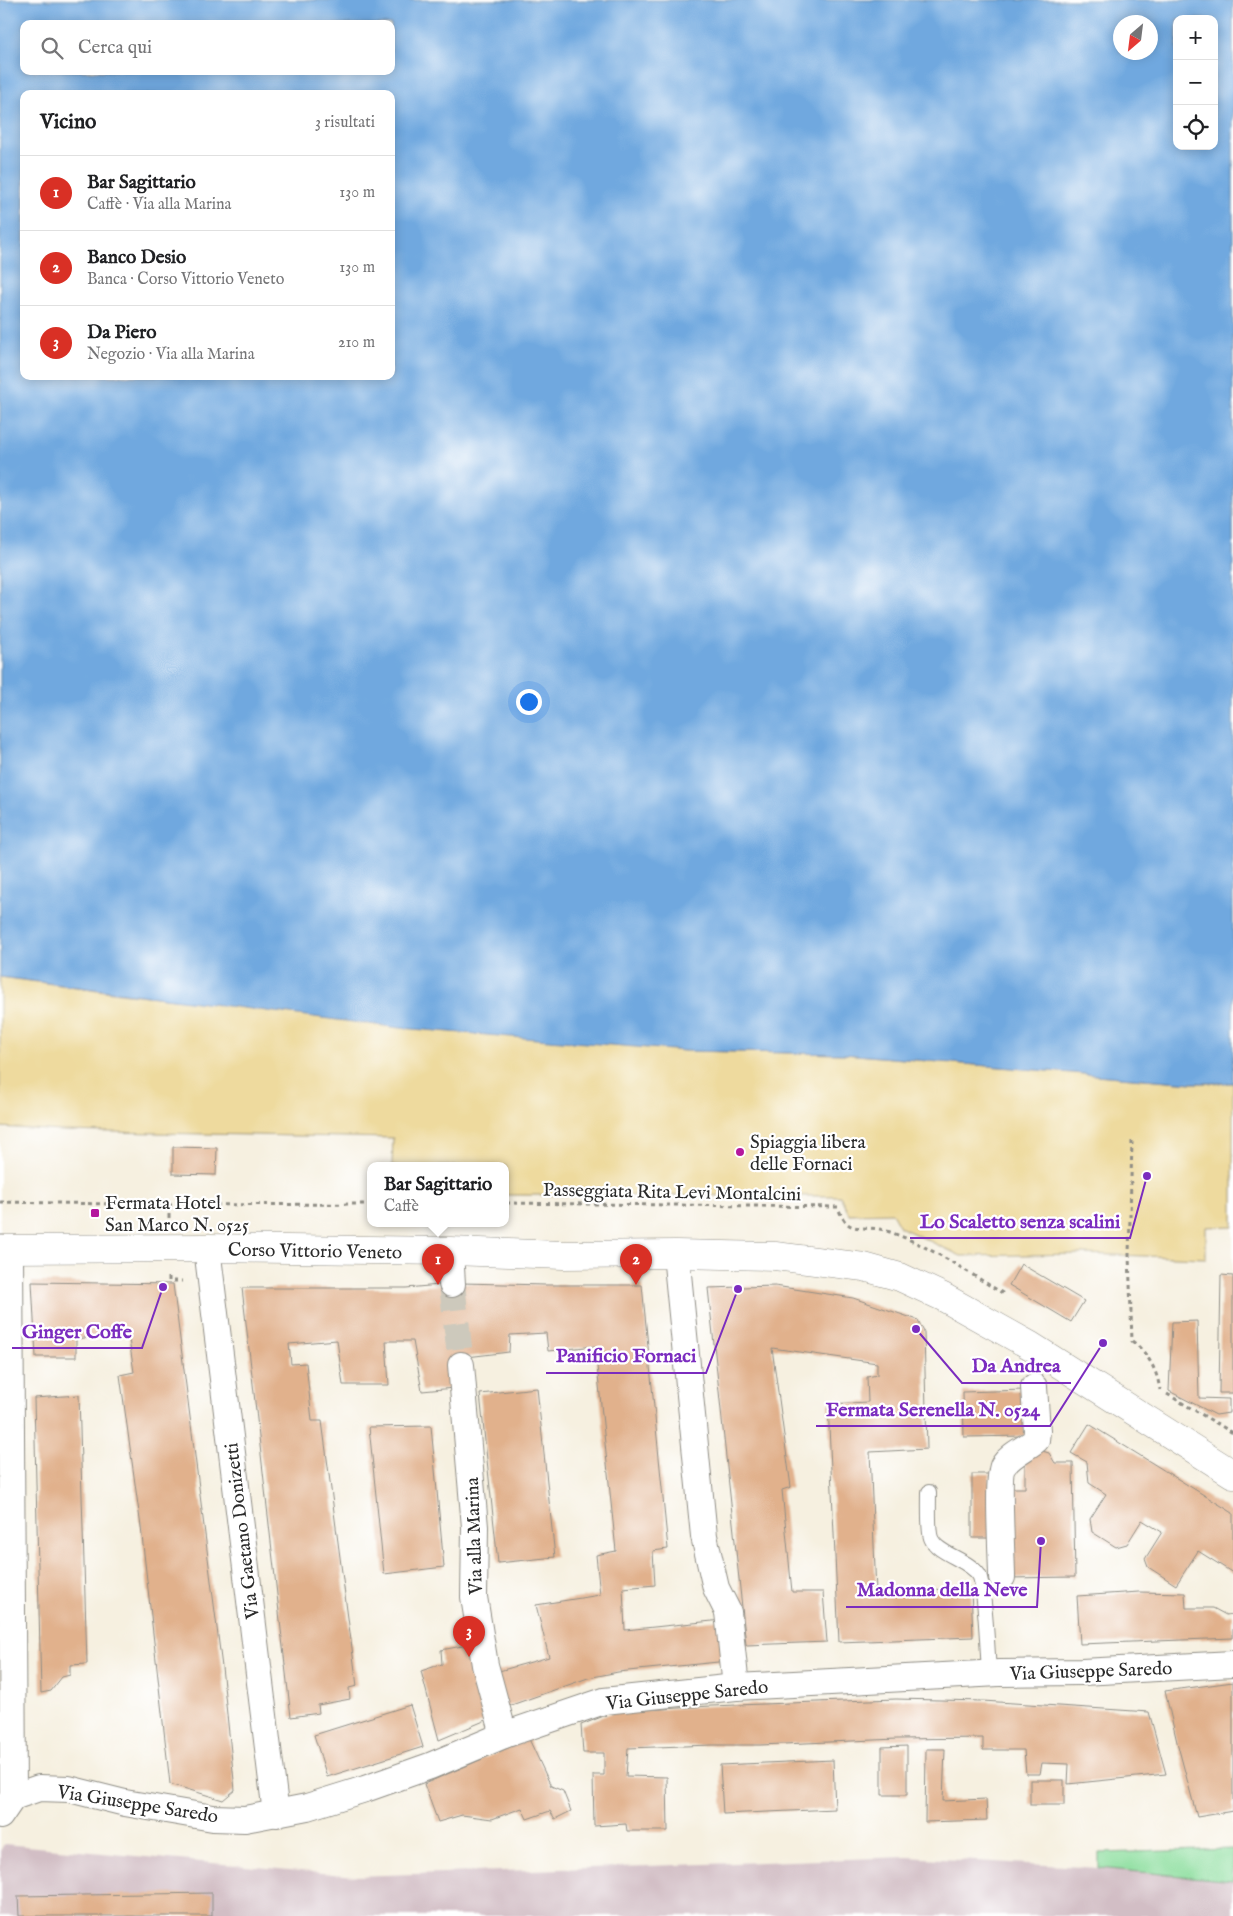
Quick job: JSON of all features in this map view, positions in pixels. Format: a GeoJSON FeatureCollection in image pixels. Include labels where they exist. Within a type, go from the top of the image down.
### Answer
{"type":"FeatureCollection","features":[{"type":"Feature","properties":{"kind":"main road","name":"Corso Vittorio Veneto"},"geometry":{"type":"LineString","coordinates":[[5,1249],[208,1248],[450,1251],[563,1255],[676,1254],[775,1256],[864,1267],[900,1277],[943,1297],[1032,1346],[1233,1474]]}},
{"type":"Feature","properties":{"kind":"street","name":"Via Gaetano Donizetti"},"geometry":{"type":"LineString","coordinates":[[208,1248],[276,1814]]}},
{"type":"Feature","properties":{"kind":"street"},"geometry":{"type":"LineString","coordinates":[[5,1249],[7,1806]]}},
{"type":"Feature","properties":{"kind":"street"},"geometry":{"type":"LineString","coordinates":[[450,1251],[452,1284]]}},
{"type":"Feature","properties":{"kind":"street"},"geometry":{"type":"LineString","coordinates":[[676,1254],[704,1536],[716,1588],[728,1612],[736,1687]]}},
{"type":"Feature","properties":{"kind":"street","name":"Via alla Marina"},"geometry":{"type":"LineString","coordinates":[[461,1364],[475,1527],[474,1597],[485,1665],[504,1735]]}},
{"type":"Feature","properties":{"kind":"street"},"geometry":{"type":"LineString","coordinates":[[1002,1577],[1000,1483],[1002,1467],[1014,1454],[1036,1440],[1034,1387]]}},
{"type":"Feature","properties":{"kind":"street","name":"Via Giuseppe Saredo"},"geometry":{"type":"LineString","coordinates":[[7,1806],[38,1788],[69,1789],[125,1803],[213,1818],[245,1819],[307,1807],[365,1789],[430,1766],[504,1735],[604,1701],[736,1687],[1233,1664]]}},
{"type":"Feature","properties":{"kind":"lane"},"geometry":{"type":"LineString","coordinates":[[929,1492],[931,1538],[939,1547],[966,1562],[979,1576],[989,1674]]}},
{"type":"Feature","properties":{"kind":"path"},"geometry":{"type":"LineString","coordinates":[[1132,1141],[1129,1255],[1132,1340],[1144,1350],[1155,1370],[1160,1390],[1233,1433]]}},
{"type":"Feature","properties":{"kind":"path"},"geometry":{"type":"LineString","coordinates":[[0,1202],[169,1205],[367,1204]]}},
{"type":"Feature","properties":{"kind":"path","name":"Passeggiata Rita Levi Montalcini"},"geometry":{"type":"LineString","coordinates":[[509,1203],[838,1207]]}},
{"type":"Feature","properties":{"kind":"shaded area"},"geometry":{"type":"Polygon","coordinates":[[[4,1844],[355,1876],[907,1857],[1099,1868],[1233,1881],[1233,1916],[0,1916],[0,1851],[4,1844]]]}},
{"type":"Feature","properties":{"kind":"green space"},"geometry":{"type":"Polygon","coordinates":[[[1233,1849],[1233,1881],[1099,1868],[1099,1853],[1233,1849]]]}},
{"type":"Feature","properties":{"kind":"sand"},"geometry":{"type":"Polygon","coordinates":[[[0,977],[127,994],[685,1051],[844,1054],[1192,1083],[1233,1083],[1233,1226],[1206,1227],[1206,1258],[1083,1254],[961,1256],[900,1227],[892,1213],[849,1214],[840,1196],[509,1195],[509,1162],[392,1162],[393,1138],[62,1131],[0,1127],[0,977]]]}},
{"type":"Feature","properties":{"kind":"water"},"geometry":{"type":"Polygon","coordinates":[[[0,0],[1233,0],[1233,1083],[1192,1083],[844,1054],[685,1051],[400,1028],[0,977],[0,0]]]}},
{"type":"Feature","properties":{"kind":"building"},"geometry":{"type":"Polygon","coordinates":[[[173,1147],[217,1148],[216,1175],[173,1174],[173,1147]]]}},
{"type":"Feature","properties":{"kind":"building"},"geometry":{"type":"Polygon","coordinates":[[[1021,1264],[1084,1301],[1071,1322],[1009,1285],[1021,1264]]]}},
{"type":"Feature","properties":{"kind":"building"},"geometry":{"type":"Polygon","coordinates":[[[1221,1275],[1233,1276],[1233,1393],[1219,1393],[1221,1275]]]}},
{"type":"Feature","properties":{"kind":"building"},"geometry":{"type":"Polygon","coordinates":[[[32,1282],[173,1284],[222,1667],[235,1790],[223,1800],[170,1784],[141,1527],[120,1375],[134,1372],[128,1333],[76,1339],[76,1357],[36,1357],[32,1282]]]}},
{"type":"Feature","properties":{"kind":"building"},"geometry":{"type":"Polygon","coordinates":[[[462,1283],[642,1285],[668,1549],[653,1551],[655,1585],[623,1588],[625,1630],[722,1620],[728,1661],[618,1672],[588,1678],[503,1708],[492,1673],[549,1657],[536,1605],[600,1595],[596,1555],[616,1551],[595,1346],[548,1351],[546,1333],[510,1335],[509,1352],[467,1357],[454,1388],[422,1391],[413,1341],[386,1341],[389,1385],[343,1385],[337,1340],[289,1344],[291,1364],[306,1363],[312,1421],[322,1421],[357,1686],[349,1688],[350,1699],[318,1705],[319,1713],[291,1717],[242,1288],[406,1288],[462,1283]]]}},
{"type":"Feature","properties":{"kind":"building"},"geometry":{"type":"Polygon","coordinates":[[[775,1286],[853,1298],[918,1320],[924,1332],[927,1449],[870,1452],[876,1592],[971,1588],[973,1637],[839,1642],[828,1404],[868,1402],[867,1377],[877,1375],[877,1363],[772,1348],[791,1487],[782,1490],[792,1592],[823,1592],[827,1642],[746,1645],[708,1288],[775,1286]]]}},
{"type":"Feature","properties":{"kind":"building"},"geometry":{"type":"Polygon","coordinates":[[[1197,1321],[1199,1398],[1229,1399],[1229,1413],[1216,1415],[1169,1391],[1172,1322],[1197,1321]]]}},
{"type":"Feature","properties":{"kind":"building"},"geometry":{"type":"Polygon","coordinates":[[[537,1388],[555,1557],[498,1563],[480,1394],[537,1388]]]}},
{"type":"Feature","properties":{"kind":"building"},"geometry":{"type":"Polygon","coordinates":[[[1024,1390],[1025,1436],[964,1437],[963,1392],[1024,1390]]]}},
{"type":"Feature","properties":{"kind":"building"},"geometry":{"type":"Polygon","coordinates":[[[79,1395],[87,1664],[70,1665],[70,1675],[62,1677],[51,1691],[41,1693],[34,1398],[79,1395]]]}},
{"type":"Feature","properties":{"kind":"building"},"geometry":{"type":"Polygon","coordinates":[[[1089,1424],[1233,1513],[1233,1573],[1198,1551],[1176,1585],[1148,1567],[1145,1559],[1162,1532],[1142,1520],[1127,1544],[1116,1547],[1092,1532],[1090,1519],[1106,1494],[1089,1483],[1087,1462],[1071,1453],[1089,1424]]]}},
{"type":"Feature","properties":{"kind":"building"},"geometry":{"type":"Polygon","coordinates":[[[431,1426],[444,1567],[384,1574],[369,1427],[431,1426]]]}},
{"type":"Feature","properties":{"kind":"building"},"geometry":{"type":"Polygon","coordinates":[[[1039,1450],[1049,1453],[1055,1463],[1073,1463],[1075,1577],[1008,1578],[1007,1488],[1025,1488],[1025,1460],[1039,1450]]]}},
{"type":"Feature","properties":{"kind":"building"},"geometry":{"type":"Polygon","coordinates":[[[972,1474],[990,1474],[990,1538],[972,1538],[972,1474]]]}},
{"type":"Feature","properties":{"kind":"building"},"geometry":{"type":"Polygon","coordinates":[[[1139,1592],[1185,1593],[1186,1608],[1213,1608],[1226,1615],[1233,1614],[1233,1638],[1080,1644],[1077,1596],[1139,1592]]]}},
{"type":"Feature","properties":{"kind":"building"},"geometry":{"type":"Polygon","coordinates":[[[473,1644],[491,1718],[439,1740],[421,1671],[442,1664],[441,1650],[473,1644]]]}},
{"type":"Feature","properties":{"kind":"building"},"geometry":{"type":"Polygon","coordinates":[[[1233,1682],[1233,1811],[1197,1817],[1165,1691],[1233,1682]]]}},
{"type":"Feature","properties":{"kind":"building"},"geometry":{"type":"Polygon","coordinates":[[[896,1699],[983,1701],[1149,1712],[1166,1774],[1068,1784],[1069,1764],[1042,1763],[1040,1774],[1026,1774],[1024,1750],[983,1750],[983,1738],[628,1748],[626,1776],[667,1777],[668,1831],[627,1831],[626,1824],[594,1826],[593,1775],[604,1775],[604,1753],[583,1753],[581,1725],[614,1712],[711,1706],[896,1699]]]}},
{"type":"Feature","properties":{"kind":"building"},"geometry":{"type":"Polygon","coordinates":[[[410,1705],[423,1747],[327,1777],[314,1735],[410,1705]]]}},
{"type":"Feature","properties":{"kind":"building"},"geometry":{"type":"Polygon","coordinates":[[[529,1739],[551,1786],[563,1791],[571,1811],[555,1819],[550,1811],[527,1819],[522,1808],[492,1819],[462,1815],[438,1822],[424,1784],[529,1739]]]}},
{"type":"Feature","properties":{"kind":"building"},"geometry":{"type":"Polygon","coordinates":[[[907,1746],[907,1795],[882,1795],[882,1747],[907,1746]]]}},
{"type":"Feature","properties":{"kind":"building"},"geometry":{"type":"Polygon","coordinates":[[[926,1749],[945,1749],[943,1801],[986,1799],[987,1820],[925,1822],[926,1749]]]}},
{"type":"Feature","properties":{"kind":"building"},"geometry":{"type":"Polygon","coordinates":[[[833,1760],[835,1809],[723,1814],[720,1765],[833,1760]]]}},
{"type":"Feature","properties":{"kind":"building"},"geometry":{"type":"Polygon","coordinates":[[[1030,1780],[1064,1780],[1064,1805],[1030,1805],[1030,1780]]]}},
{"type":"Feature","properties":{"kind":"building"},"geometry":{"type":"Polygon","coordinates":[[[212,1893],[212,1916],[19,1916],[18,1896],[212,1893]]]}},
{"type":"Feature","properties":{"kind":"tunnel"},"geometry":{"type":"LineString","coordinates":[[452,1284],[461,1365]]}},
{"type":"Feature","properties":{"kind":"place","name":"Spiaggia libera delle Fornaci"},"geometry":{"type":"Point","coordinates":[740,1152]}},
{"type":"Feature","properties":{"kind":"place","name":"Lo Scaletto senza scalini"},"geometry":{"type":"Point","coordinates":[1147,1176]}},
{"type":"Feature","properties":{"kind":"place","name":"Fermata Hotel San Marco N. 0525"},"geometry":{"type":"Point","coordinates":[95,1213]}},
{"type":"Feature","properties":{"kind":"place","name":"Bar Sagittario"},"geometry":{"type":"Point","coordinates":[438,1285]}},
{"type":"Feature","properties":{"kind":"place","name":"Banco Desio"},"geometry":{"type":"Point","coordinates":[636,1285]}},
{"type":"Feature","properties":{"kind":"place","name":"Ginger Coffe"},"geometry":{"type":"Point","coordinates":[163,1287]}},
{"type":"Feature","properties":{"kind":"place","name":"Panificio Fornaci"},"geometry":{"type":"Point","coordinates":[738,1289]}},
{"type":"Feature","properties":{"kind":"place","name":"Da Andrea"},"geometry":{"type":"Point","coordinates":[916,1329]}},
{"type":"Feature","properties":{"kind":"place","name":"Fermata Serenella N. 0524"},"geometry":{"type":"Point","coordinates":[1103,1343]}},
{"type":"Feature","properties":{"kind":"place","name":"Madonna della Neve"},"geometry":{"type":"Point","coordinates":[1041,1541]}},
{"type":"Feature","properties":{"kind":"place","name":"Da Piero"},"geometry":{"type":"Point","coordinates":[469,1657]}}]}
